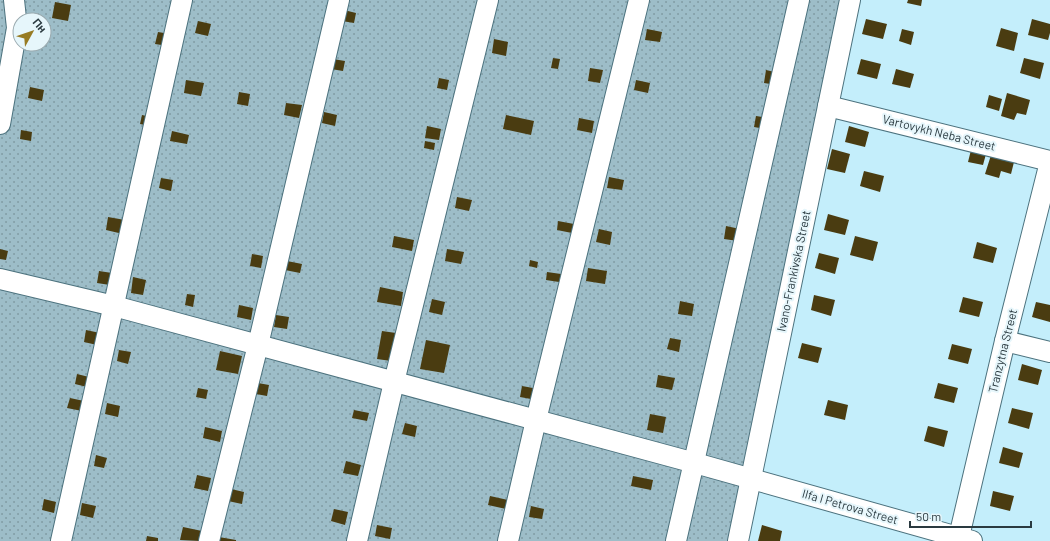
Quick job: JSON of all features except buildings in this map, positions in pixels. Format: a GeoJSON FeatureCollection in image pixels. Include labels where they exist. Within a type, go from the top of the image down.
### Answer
{"type":"FeatureCollection","features":[{"type":"Feature","properties":{"kind":"street"},"geometry":{"type":"LineString","coordinates":[[0,124],[17,28],[14,0]]}},
{"type":"Feature","properties":{"kind":"street"},"geometry":{"type":"LineString","coordinates":[[61,541],[182,0]]}},
{"type":"Feature","properties":{"kind":"street"},"geometry":{"type":"LineString","coordinates":[[209,541],[258,345],[339,0]]}},
{"type":"Feature","properties":{"kind":"street"},"geometry":{"type":"LineString","coordinates":[[357,541],[394,382],[488,0]]}},
{"type":"Feature","properties":{"kind":"street"},"geometry":{"type":"LineString","coordinates":[[508,541],[536,420],[639,0]]}},
{"type":"Feature","properties":{"kind":"street"},"geometry":{"type":"LineString","coordinates":[[676,541],[695,463],[799,0]]}},
{"type":"Feature","properties":{"kind":"street","name":"Ivano-Frankivska Street"},"geometry":{"type":"LineString","coordinates":[[738,541],[850,0]]}},
{"type":"Feature","properties":{"kind":"street","name":"Vartovykh Neba Street"},"geometry":{"type":"LineString","coordinates":[[828,106],[1050,161]]}},
{"type":"Feature","properties":{"kind":"street","name":"Tranzytna Street"},"geometry":{"type":"LineString","coordinates":[[963,540],[1005,341],[1050,161]]}},
{"type":"Feature","properties":{"kind":"street","name":"Ilfa I Petrova Street"},"geometry":{"type":"LineString","coordinates":[[0,279],[114,306],[695,463],[963,540]]}},
{"type":"Feature","properties":{"kind":"street"},"geometry":{"type":"LineString","coordinates":[[1005,341],[1050,352]]}},
{"type":"Feature","properties":{"kind":"shaded area"},"geometry":{"type":"Polygon","coordinates":[[[0,0],[849,0],[738,541],[0,541],[0,0]]]}}]}
